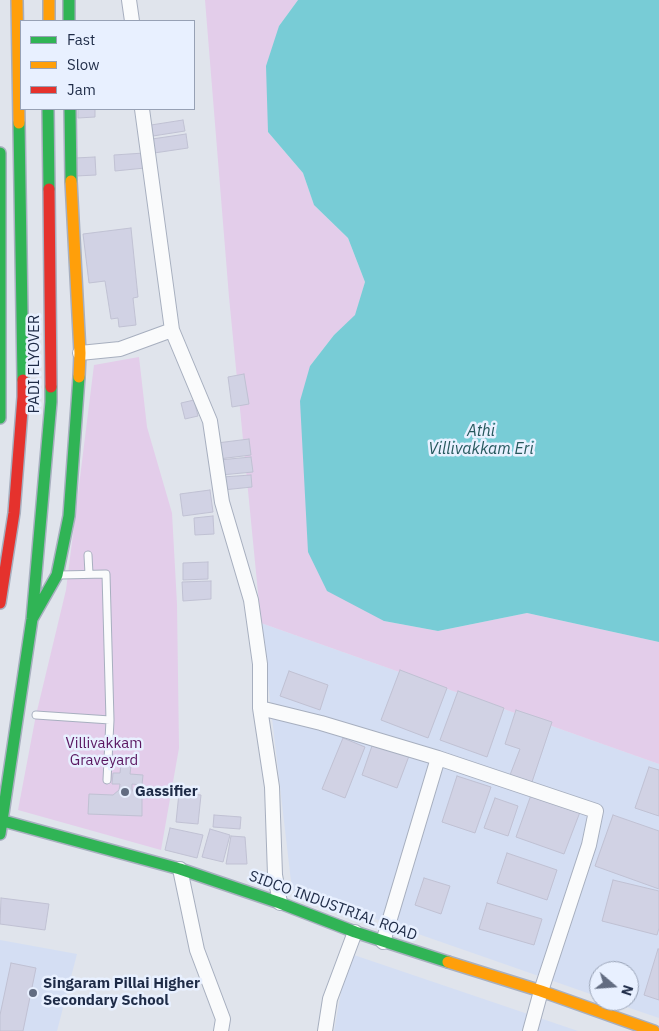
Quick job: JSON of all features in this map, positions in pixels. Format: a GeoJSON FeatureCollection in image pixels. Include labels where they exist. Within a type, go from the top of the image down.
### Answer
{"type":"FeatureCollection","features":[{"type":"Feature","properties":{"kind":"street","name":"PADI FLYOVER"},"geometry":{"type":"LineString","coordinates":[[0,597],[14,513],[23,397],[18,0]]}},
{"type":"Feature","properties":{"kind":"street"},"geometry":{"type":"LineString","coordinates":[[49,0],[49,20]]}},
{"type":"Feature","properties":{"kind":"street"},"geometry":{"type":"LineString","coordinates":[[69,0],[69,20]]}},
{"type":"Feature","properties":{"kind":"street"},"geometry":{"type":"LineString","coordinates":[[130,0],[132,20]]}},
{"type":"Feature","properties":{"kind":"street","name":"PADI FLYOVER"},"geometry":{"type":"LineString","coordinates":[[0,834],[32,619],[51,402],[48,110]]}},
{"type":"Feature","properties":{"kind":"street"},"geometry":{"type":"LineString","coordinates":[[32,619],[58,575],[69,516],[80,353],[71,172],[70,110]]}},
{"type":"Feature","properties":{"kind":"street"},"geometry":{"type":"LineString","coordinates":[[142,110],[172,330],[210,420],[222,502],[251,600],[260,664],[260,708],[272,787],[275,875],[280,903]]}},
{"type":"Feature","properties":{"kind":"street"},"geometry":{"type":"LineString","coordinates":[[0,153],[0,418]]}},
{"type":"Feature","properties":{"kind":"street"},"geometry":{"type":"LineString","coordinates":[[80,353],[120,349],[172,330]]}},
{"type":"Feature","properties":{"kind":"street"},"geometry":{"type":"LineString","coordinates":[[260,708],[321,723],[438,758],[596,811],[589,845],[541,991],[530,1031]]}},
{"type":"Feature","properties":{"kind":"street"},"geometry":{"type":"LineString","coordinates":[[383,942],[438,758]]}},
{"type":"Feature","properties":{"kind":"street","name":"SIDCO INDUSTRIAL ROAD"},"geometry":{"type":"LineString","coordinates":[[1,821],[180,869],[280,903],[383,942],[541,991],[654,1031]]}},
{"type":"Feature","properties":{"kind":"street"},"geometry":{"type":"LineString","coordinates":[[180,869],[197,950],[223,1019],[221,1031]]}},
{"type":"Feature","properties":{"kind":"street"},"geometry":{"type":"LineString","coordinates":[[325,1031],[330,999],[355,932]]}},
{"type":"Feature","properties":{"kind":"lane"},"geometry":{"type":"LineString","coordinates":[[88,555],[89,574]]}},
{"type":"Feature","properties":{"kind":"lane"},"geometry":{"type":"LineString","coordinates":[[58,575],[106,574],[110,720],[107,780]]}},
{"type":"Feature","properties":{"kind":"lane"},"geometry":{"type":"LineString","coordinates":[[36,716],[110,720]]}},
{"type":"Feature","properties":{"kind":"shaded area"},"geometry":{"type":"Polygon","coordinates":[[[261,623],[659,764],[659,1018],[638,1011],[639,961],[589,961],[589,994],[292,890],[261,623]]]}},
{"type":"Feature","properties":{"kind":"shaded area","name":"Singaram Pillai Higher Secondary School"},"geometry":{"type":"Polygon","coordinates":[[[0,940],[77,954],[57,1031],[0,1031],[0,940]]]}},
{"type":"Feature","properties":{"kind":"shaded area"},"geometry":{"type":"Polygon","coordinates":[[[348,953],[578,1031],[334,1031],[348,953]]]}},
{"type":"Feature","properties":{"kind":"green space"},"geometry":{"type":"Polygon","coordinates":[[[205,0],[298,0],[279,26],[268,132],[303,173],[314,205],[348,238],[365,282],[356,315],[334,335],[310,366],[384,621],[438,631],[527,613],[659,642],[659,764],[261,623],[229,297],[205,0]]]}},
{"type":"Feature","properties":{"kind":"green space","name":"Villivakkam Graveyard"},"geometry":{"type":"Polygon","coordinates":[[[139,357],[147,427],[172,513],[177,604],[179,748],[161,850],[18,810],[36,715],[66,590],[94,365],[139,357]]]}},
{"type":"Feature","properties":{"kind":"water","name":"Athi Villivakkam Eri"},"geometry":{"type":"Polygon","coordinates":[[[298,0],[659,0],[659,642],[527,613],[438,631],[384,621],[327,591],[308,552],[300,401],[310,366],[334,335],[355,315],[365,282],[348,238],[314,205],[303,173],[268,132],[266,66],[279,26],[298,0]]]}},
{"type":"Feature","properties":{"kind":"building"},"geometry":{"type":"Polygon","coordinates":[[[78,110],[95,110],[95,117],[78,118],[78,110]]]}},
{"type":"Feature","properties":{"kind":"building"},"geometry":{"type":"Polygon","coordinates":[[[183,120],[185,131],[153,136],[151,125],[183,120]]]}},
{"type":"Feature","properties":{"kind":"building"},"geometry":{"type":"Polygon","coordinates":[[[186,134],[188,148],[154,153],[152,139],[186,134]]]}},
{"type":"Feature","properties":{"kind":"building"},"geometry":{"type":"Polygon","coordinates":[[[144,153],[145,168],[115,171],[114,155],[144,153]]]}},
{"type":"Feature","properties":{"kind":"building"},"geometry":{"type":"Polygon","coordinates":[[[95,157],[96,175],[76,176],[75,158],[95,157]]]}},
{"type":"Feature","properties":{"kind":"building"},"geometry":{"type":"Polygon","coordinates":[[[131,228],[138,297],[133,298],[136,325],[119,327],[118,318],[111,319],[105,281],[89,283],[83,234],[131,228]]]}},
{"type":"Feature","properties":{"kind":"building"},"geometry":{"type":"Polygon","coordinates":[[[244,374],[249,404],[232,407],[228,377],[244,374]]]}},
{"type":"Feature","properties":{"kind":"building"},"geometry":{"type":"Polygon","coordinates":[[[194,400],[198,416],[185,419],[181,403],[194,400]]]}},
{"type":"Feature","properties":{"kind":"building"},"geometry":{"type":"Polygon","coordinates":[[[249,439],[251,455],[219,459],[217,443],[249,439]]]}},
{"type":"Feature","properties":{"kind":"building"},"geometry":{"type":"Polygon","coordinates":[[[251,457],[253,472],[221,475],[219,460],[251,457]]]}},
{"type":"Feature","properties":{"kind":"building"},"geometry":{"type":"Polygon","coordinates":[[[251,475],[252,487],[223,490],[222,477],[251,475]]]}},
{"type":"Feature","properties":{"kind":"building"},"geometry":{"type":"Polygon","coordinates":[[[210,490],[213,512],[183,516],[180,494],[210,490]]]}},
{"type":"Feature","properties":{"kind":"building"},"geometry":{"type":"Polygon","coordinates":[[[213,516],[214,534],[195,535],[194,518],[213,516]]]}},
{"type":"Feature","properties":{"kind":"building"},"geometry":{"type":"Polygon","coordinates":[[[208,562],[208,579],[183,580],[183,563],[208,562]]]}},
{"type":"Feature","properties":{"kind":"building"},"geometry":{"type":"Polygon","coordinates":[[[211,581],[211,599],[183,601],[182,582],[211,581]]]}},
{"type":"Feature","properties":{"kind":"building"},"geometry":{"type":"Polygon","coordinates":[[[400,670],[447,688],[428,738],[381,720],[400,670]]]}},
{"type":"Feature","properties":{"kind":"building"},"geometry":{"type":"Polygon","coordinates":[[[289,671],[328,685],[320,710],[280,696],[289,671]]]}},
{"type":"Feature","properties":{"kind":"building"},"geometry":{"type":"Polygon","coordinates":[[[458,691],[504,708],[487,757],[440,740],[458,691]]]}},
{"type":"Feature","properties":{"kind":"building"},"geometry":{"type":"Polygon","coordinates":[[[516,710],[552,722],[532,782],[510,775],[520,749],[505,744],[516,710]]]}},
{"type":"Feature","properties":{"kind":"building"},"geometry":{"type":"Polygon","coordinates":[[[343,738],[365,747],[345,798],[322,789],[343,738]]]}},
{"type":"Feature","properties":{"kind":"building"},"geometry":{"type":"Polygon","coordinates":[[[373,743],[409,756],[397,788],[362,775],[373,743]]]}},
{"type":"Feature","properties":{"kind":"building","name":"Gassifier"},"geometry":{"type":"Polygon","coordinates":[[[121,764],[131,765],[130,774],[143,775],[142,785],[132,784],[135,795],[142,795],[142,816],[88,814],[89,794],[113,795],[119,790],[120,784],[112,784],[113,773],[120,773],[121,764]]]}},
{"type":"Feature","properties":{"kind":"building"},"geometry":{"type":"Polygon","coordinates":[[[649,767],[659,770],[659,816],[635,808],[649,767]]]}},
{"type":"Feature","properties":{"kind":"building"},"geometry":{"type":"Polygon","coordinates":[[[457,776],[491,787],[475,833],[442,822],[457,776]]]}},
{"type":"Feature","properties":{"kind":"building"},"geometry":{"type":"Polygon","coordinates":[[[179,793],[201,795],[198,824],[176,822],[179,793]]]}},
{"type":"Feature","properties":{"kind":"building"},"geometry":{"type":"Polygon","coordinates":[[[531,795],[580,812],[564,854],[516,837],[531,795]]]}},
{"type":"Feature","properties":{"kind":"building"},"geometry":{"type":"Polygon","coordinates":[[[495,798],[518,806],[508,836],[484,828],[495,798]]]}},
{"type":"Feature","properties":{"kind":"building"},"geometry":{"type":"Polygon","coordinates":[[[214,815],[241,817],[240,829],[213,827],[214,815]]]}},
{"type":"Feature","properties":{"kind":"building"},"geometry":{"type":"Polygon","coordinates":[[[613,815],[659,831],[659,889],[595,866],[613,815]]]}},
{"type":"Feature","properties":{"kind":"building"},"geometry":{"type":"Polygon","coordinates":[[[170,828],[203,835],[197,858],[165,850],[170,828]]]}},
{"type":"Feature","properties":{"kind":"building"},"geometry":{"type":"Polygon","coordinates":[[[210,829],[230,835],[223,862],[202,857],[210,829]]]}},
{"type":"Feature","properties":{"kind":"building"},"geometry":{"type":"Polygon","coordinates":[[[231,836],[245,837],[247,864],[226,864],[231,836]]]}},
{"type":"Feature","properties":{"kind":"building"},"geometry":{"type":"Polygon","coordinates":[[[507,853],[557,870],[547,900],[497,883],[507,853]]]}},
{"type":"Feature","properties":{"kind":"building"},"geometry":{"type":"Polygon","coordinates":[[[424,878],[450,886],[441,914],[415,905],[424,878]]]}},
{"type":"Feature","properties":{"kind":"building"},"geometry":{"type":"Polygon","coordinates":[[[613,880],[659,891],[659,928],[657,935],[602,921],[613,880]]]}},
{"type":"Feature","properties":{"kind":"building"},"geometry":{"type":"Polygon","coordinates":[[[1,898],[49,904],[45,930],[0,924],[1,898]]]}},
{"type":"Feature","properties":{"kind":"building"},"geometry":{"type":"Polygon","coordinates":[[[487,903],[542,919],[534,945],[479,929],[487,903]]]}},
{"type":"Feature","properties":{"kind":"building"},"geometry":{"type":"Polygon","coordinates":[[[659,949],[659,1000],[644,995],[659,949]]]}},
{"type":"Feature","properties":{"kind":"building"},"geometry":{"type":"Polygon","coordinates":[[[11,963],[36,968],[23,1031],[0,1031],[0,1015],[11,963]]]}},
{"type":"Feature","properties":{"kind":"traffic: fast"},"geometry":{"type":"LineString","coordinates":[[69,0],[69,20]]}},
{"type":"Feature","properties":{"kind":"traffic: fast"},"geometry":{"type":"LineString","coordinates":[[48,110],[49,189]]}},
{"type":"Feature","properties":{"kind":"traffic: fast"},"geometry":{"type":"LineString","coordinates":[[70,110],[71,181]]}},
{"type":"Feature","properties":{"kind":"traffic: fast"},"geometry":{"type":"LineString","coordinates":[[19,123],[23,380]]}},
{"type":"Feature","properties":{"kind":"traffic: fast"},"geometry":{"type":"LineString","coordinates":[[0,153],[0,418]]}},
{"type":"Feature","properties":{"kind":"traffic: fast"},"geometry":{"type":"LineString","coordinates":[[32,619],[57,575],[69,516],[79,377]]}},
{"type":"Feature","properties":{"kind":"traffic: fast"},"geometry":{"type":"LineString","coordinates":[[0,834],[32,619],[51,387]]}},
{"type":"Feature","properties":{"kind":"traffic: fast"},"geometry":{"type":"LineString","coordinates":[[0,820],[180,869],[280,903],[355,932],[448,962]]}},
{"type":"Feature","properties":{"kind":"traffic: slow"},"geometry":{"type":"LineString","coordinates":[[17,0],[19,123]]}},
{"type":"Feature","properties":{"kind":"traffic: slow"},"geometry":{"type":"LineString","coordinates":[[49,0],[49,20]]}},
{"type":"Feature","properties":{"kind":"traffic: slow"},"geometry":{"type":"LineString","coordinates":[[71,181],[80,353],[79,377]]}},
{"type":"Feature","properties":{"kind":"traffic: slow"},"geometry":{"type":"LineString","coordinates":[[448,962],[541,991],[654,1031]]}},
{"type":"Feature","properties":{"kind":"traffic: jam"},"geometry":{"type":"LineString","coordinates":[[49,189],[51,387]]}},
{"type":"Feature","properties":{"kind":"traffic: jam"},"geometry":{"type":"LineString","coordinates":[[0,603],[14,513],[23,380]]}},
{"type":"Feature","properties":{"kind":"place","name":"Gassifier"},"geometry":{"type":"Point","coordinates":[125,792]}},
{"type":"Feature","properties":{"kind":"place","name":"Singaram Pillai Higher Secondary School"},"geometry":{"type":"Point","coordinates":[33,993]}}]}
